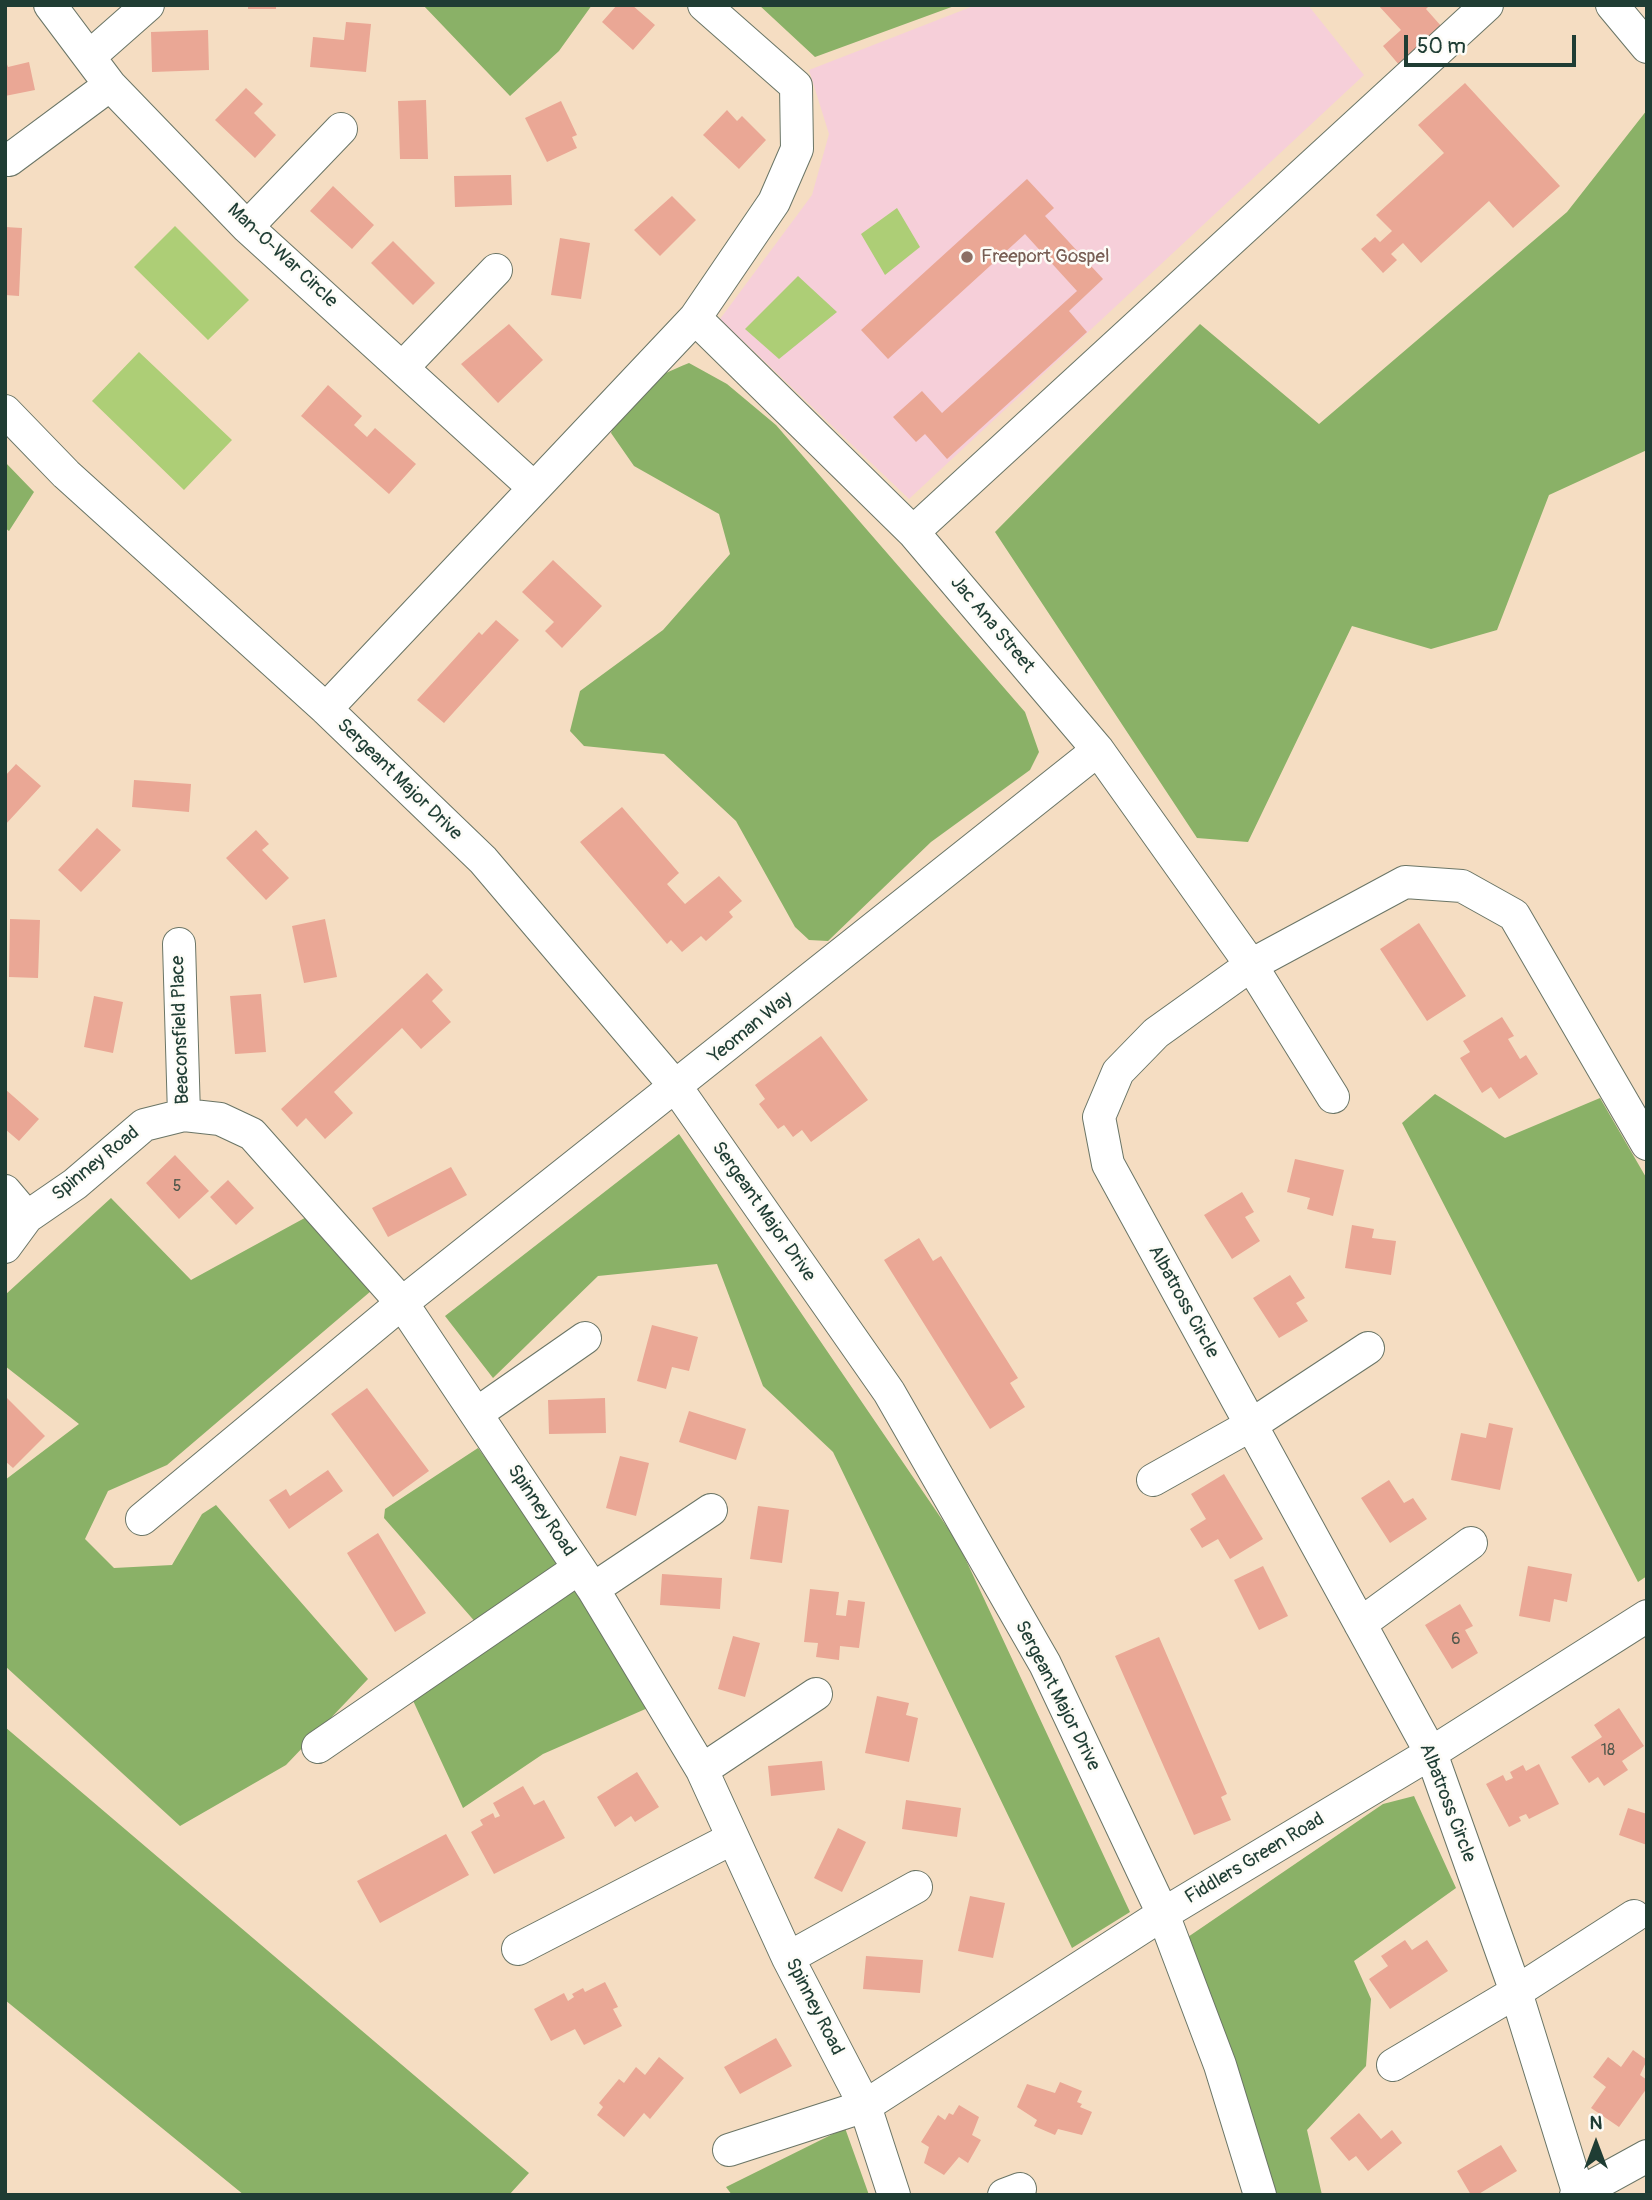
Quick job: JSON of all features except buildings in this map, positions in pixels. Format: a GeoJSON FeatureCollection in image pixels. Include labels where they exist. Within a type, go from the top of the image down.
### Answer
{"type":"FeatureCollection","features":[{"type":"Feature","properties":{"kind":"street","name":"Man-O-War Circle"},"geometry":{"type":"LineString","coordinates":[[50,5],[110,85],[247,227],[404,366],[534,488]]}},
{"type":"Feature","properties":{"kind":"street"},"geometry":{"type":"LineString","coordinates":[[89,57],[148,5]]}},
{"type":"Feature","properties":{"kind":"street"},"geometry":{"type":"LineString","coordinates":[[326,709],[695,318],[774,202],[797,149],[796,86],[704,5]]}},
{"type":"Feature","properties":{"kind":"street"},"geometry":{"type":"LineString","coordinates":[[913,532],[1487,5]]}},
{"type":"Feature","properties":{"kind":"street"},"geometry":{"type":"LineString","coordinates":[[1612,5],[1647,47]]}},
{"type":"Feature","properties":{"kind":"street"},"geometry":{"type":"LineString","coordinates":[[9,160],[110,85]]}},
{"type":"Feature","properties":{"kind":"street"},"geometry":{"type":"LineString","coordinates":[[247,227],[341,129]]}},
{"type":"Feature","properties":{"kind":"street"},"geometry":{"type":"LineString","coordinates":[[404,366],[496,270]]}},
{"type":"Feature","properties":{"kind":"street","name":"Jac Ana Street"},"geometry":{"type":"LineString","coordinates":[[695,318],[913,532],[1098,750],[1251,965],[1333,1097]]}},
{"type":"Feature","properties":{"kind":"street","name":"Sergeant Major Drive"},"geometry":{"type":"LineString","coordinates":[[5,411],[66,474],[326,709],[483,860],[676,1087],[889,1392],[1045,1664],[1163,1914],[1220,2065],[1260,2195]]}},
{"type":"Feature","properties":{"kind":"street","name":"Yeoman Way"},"geometry":{"type":"LineString","coordinates":[[142,1519],[402,1303],[1098,750]]}},
{"type":"Feature","properties":{"kind":"street","name":"Albatross Circle"},"geometry":{"type":"LineString","coordinates":[[1578,2194],[1516,1992],[1431,1753],[1108,1164],[1099,1117],[1118,1072],[1156,1033],[1251,965],[1405,882],[1462,886],[1514,915],[1647,1144]]}},
{"type":"Feature","properties":{"kind":"street","name":"Beaconsfield Place"},"geometry":{"type":"LineString","coordinates":[[179,944],[184,1115]]}},
{"type":"Feature","properties":{"kind":"street","name":"Spinney Road"},"geometry":{"type":"LineString","coordinates":[[5,1247],[27,1217],[75,1184],[144,1125],[184,1115],[220,1119],[252,1134],[402,1303],[586,1579],[702,1770],[788,1958],[865,2106],[894,2195]]}},
{"type":"Feature","properties":{"kind":"street"},"geometry":{"type":"LineString","coordinates":[[5,1191],[27,1217]]}},
{"type":"Feature","properties":{"kind":"street"},"geometry":{"type":"LineString","coordinates":[[476,1414],[584,1338]]}},
{"type":"Feature","properties":{"kind":"street"},"geometry":{"type":"LineString","coordinates":[[1153,1480],[1251,1426],[1368,1348]]}},
{"type":"Feature","properties":{"kind":"street"},"geometry":{"type":"LineString","coordinates":[[318,1747],[586,1579],[711,1510]]}},
{"type":"Feature","properties":{"kind":"street"},"geometry":{"type":"LineString","coordinates":[[1360,1624],[1471,1543]]}},
{"type":"Feature","properties":{"kind":"street","name":"Fiddlers Green Road"},"geometry":{"type":"LineString","coordinates":[[729,2150],[865,2106],[1163,1914],[1431,1753],[1647,1616]]}},
{"type":"Feature","properties":{"kind":"street"},"geometry":{"type":"LineString","coordinates":[[702,1770],[817,1694]]}},
{"type":"Feature","properties":{"kind":"street"},"geometry":{"type":"LineString","coordinates":[[518,1949],[733,1838]]}},
{"type":"Feature","properties":{"kind":"street"},"geometry":{"type":"LineString","coordinates":[[788,1958],[916,1887]]}},
{"type":"Feature","properties":{"kind":"street"},"geometry":{"type":"LineString","coordinates":[[1393,2065],[1516,1992],[1634,1916]]}},
{"type":"Feature","properties":{"kind":"street"},"geometry":{"type":"LineString","coordinates":[[1578,2194],[1647,2156]]}},
{"type":"Feature","properties":{"kind":"shaded area","name":"Freeport Gospel"},"geometry":{"type":"Polygon","coordinates":[[[976,5],[1308,5],[1364,75],[909,499],[720,319],[812,195],[829,134],[809,70],[976,5]]]}},
{"type":"Feature","properties":{"kind":"green space"},"geometry":{"type":"Polygon","coordinates":[[[423,5],[592,5],[559,51],[510,96],[423,5]]]}},
{"type":"Feature","properties":{"kind":"green space"},"geometry":{"type":"Polygon","coordinates":[[[759,5],[957,5],[815,57],[759,5]]]}},
{"type":"Feature","properties":{"kind":"green space"},"geometry":{"type":"Polygon","coordinates":[[[1647,110],[1647,450],[1549,495],[1497,630],[1431,649],[1352,626],[1248,842],[1197,838],[995,532],[1200,324],[1319,424],[1567,212],[1647,110]]]}},
{"type":"Feature","properties":{"kind":"green space"},"geometry":{"type":"Polygon","coordinates":[[[897,208],[920,247],[885,275],[861,234],[897,208]]]}},
{"type":"Feature","properties":{"kind":"green space"},"geometry":{"type":"Polygon","coordinates":[[[175,226],[249,300],[208,340],[134,267],[175,226]]]}},
{"type":"Feature","properties":{"kind":"green space"},"geometry":{"type":"Polygon","coordinates":[[[798,276],[837,312],[779,359],[745,329],[798,276]]]}},
{"type":"Feature","properties":{"kind":"green space"},"geometry":{"type":"Polygon","coordinates":[[[139,352],[232,440],[184,490],[92,401],[139,352]]]}},
{"type":"Feature","properties":{"kind":"green space"},"geometry":{"type":"Polygon","coordinates":[[[689,363],[727,384],[776,425],[1025,712],[1039,752],[1030,770],[931,842],[828,941],[809,940],[795,927],[736,821],[664,754],[584,746],[570,731],[580,691],[663,630],[730,554],[719,514],[634,466],[611,433],[623,407],[632,397],[651,381],[689,363]]]}},
{"type":"Feature","properties":{"kind":"green space"},"geometry":{"type":"Polygon","coordinates":[[[5,462],[34,492],[9,531],[5,528],[5,462]]]}},
{"type":"Feature","properties":{"kind":"green space"},"geometry":{"type":"Polygon","coordinates":[[[1435,1094],[1505,1138],[1600,1098],[1647,1179],[1647,1576],[1638,1582],[1402,1123],[1435,1094]]]}},
{"type":"Feature","properties":{"kind":"green space"},"geometry":{"type":"Polygon","coordinates":[[[679,1134],[958,1543],[1130,1912],[1072,1948],[833,1452],[763,1386],[717,1264],[598,1276],[493,1378],[445,1316],[679,1134]]]}},
{"type":"Feature","properties":{"kind":"green space"},"geometry":{"type":"Polygon","coordinates":[[[111,1198],[191,1280],[312,1214],[371,1291],[167,1465],[108,1491],[85,1539],[114,1568],[172,1565],[202,1514],[216,1505],[368,1679],[286,1765],[180,1826],[5,1666],[5,1480],[79,1424],[5,1366],[5,1295],[111,1198]]]}},
{"type":"Feature","properties":{"kind":"green space"},"geometry":{"type":"Polygon","coordinates":[[[478,1448],[602,1616],[650,1707],[543,1754],[463,1808],[409,1692],[492,1641],[384,1518],[385,1509],[478,1448]]]}},
{"type":"Feature","properties":{"kind":"green space"},"geometry":{"type":"Polygon","coordinates":[[[5,1727],[529,2173],[509,2195],[244,2195],[5,2000],[5,1727]]]}},
{"type":"Feature","properties":{"kind":"green space"},"geometry":{"type":"Polygon","coordinates":[[[1414,1796],[1456,1888],[1354,1961],[1371,1999],[1366,2066],[1307,2130],[1322,2195],[1265,2195],[1185,1939],[1383,1804],[1414,1796]]]}},
{"type":"Feature","properties":{"kind":"green space"},"geometry":{"type":"Polygon","coordinates":[[[845,2128],[869,2195],[732,2195],[726,2187],[845,2128]]]}},
{"type":"Feature","properties":{"kind":"place","name":"Freeport Gospel"},"geometry":{"type":"Point","coordinates":[967,257]}}]}
